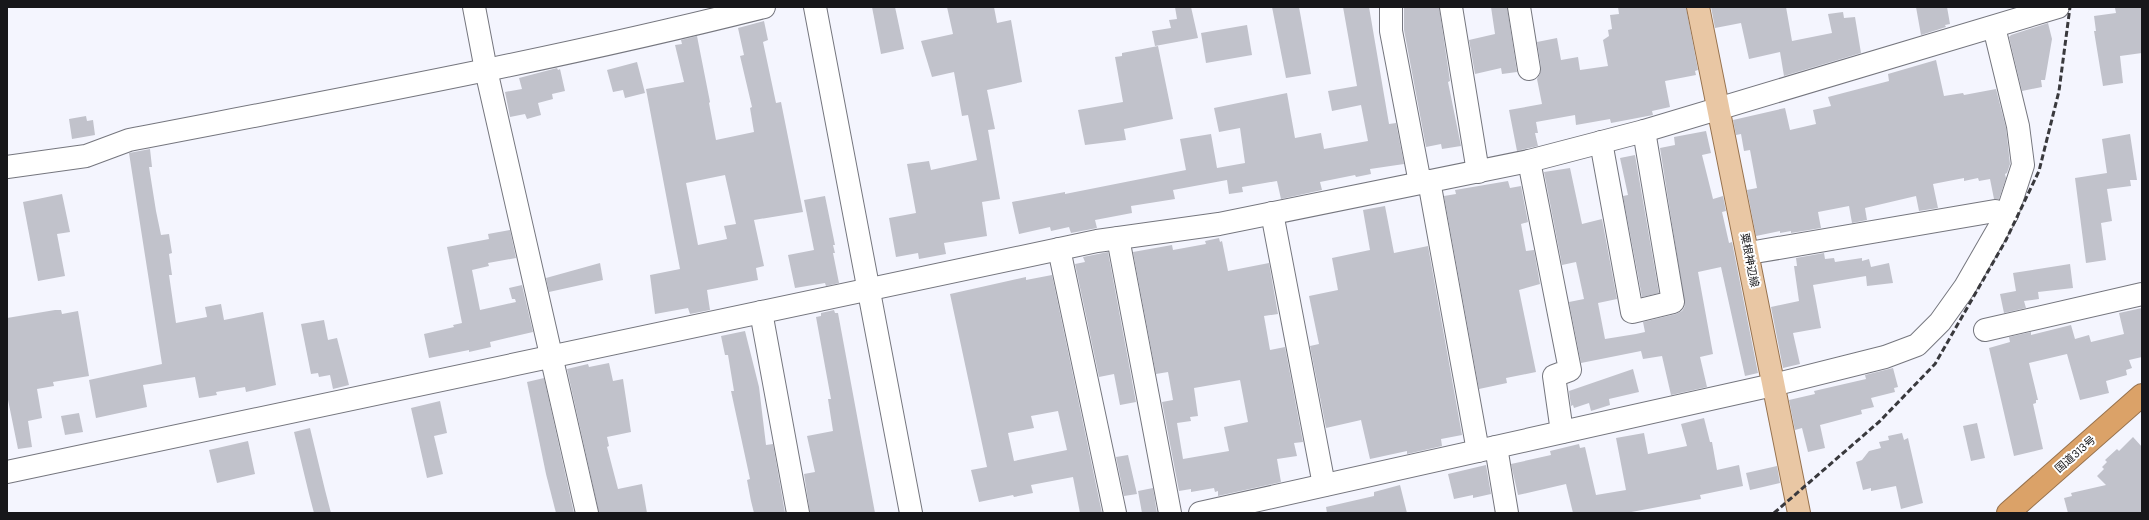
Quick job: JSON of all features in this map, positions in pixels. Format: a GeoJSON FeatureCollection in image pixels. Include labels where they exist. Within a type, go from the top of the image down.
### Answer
{"type":"FeatureCollection","features":[{"type":"Feature","properties":{"kind":"highway","name":"国道313号"},"geometry":{"type":"LineString","coordinates":[[2008,513],[2142,395]]}},
{"type":"Feature","properties":{"kind":"main road","name":"粟根神辺線"},"geometry":{"type":"LineString","coordinates":[[1698,7],[1749,254],[1773,385],[1799,513]]}},
{"type":"Feature","properties":{"kind":"street"},"geometry":{"type":"LineString","coordinates":[[474,7],[486,70],[587,513]]}},
{"type":"Feature","properties":{"kind":"street"},"geometry":{"type":"LineString","coordinates":[[7,168],[86,156],[129,140],[486,70],[669,32],[764,7]]}},
{"type":"Feature","properties":{"kind":"street"},"geometry":{"type":"LineString","coordinates":[[815,7],[911,513]]}},
{"type":"Feature","properties":{"kind":"street"},"geometry":{"type":"LineString","coordinates":[[1391,7],[1391,31],[1424,182],[1487,449],[1507,513]]}},
{"type":"Feature","properties":{"kind":"street"},"geometry":{"type":"LineString","coordinates":[[1451,7],[1478,172]]}},
{"type":"Feature","properties":{"kind":"street"},"geometry":{"type":"LineString","coordinates":[[1519,7],[1529,69]]}},
{"type":"Feature","properties":{"kind":"street"},"geometry":{"type":"LineString","coordinates":[[7,472],[1059,249],[1118,238],[1219,224],[1529,161],[1644,131],[1719,107],[1994,27],[2044,9]]}},
{"type":"Feature","properties":{"kind":"street"},"geometry":{"type":"LineString","coordinates":[[1207,512],[1773,385],[1885,357],[1916,345],[1940,322],[1961,293],[2007,214],[2023,165],[2018,126],[1994,27]]}},
{"type":"Feature","properties":{"kind":"street"},"geometry":{"type":"LineString","coordinates":[[1601,142],[1632,312],[1673,302],[1644,131]]}},
{"type":"Feature","properties":{"kind":"street"},"geometry":{"type":"LineString","coordinates":[[1529,161],[1570,370],[1554,376],[1562,432]]}},
{"type":"Feature","properties":{"kind":"street"},"geometry":{"type":"LineString","coordinates":[[1749,254],[1995,211],[2007,214]]}},
{"type":"Feature","properties":{"kind":"street"},"geometry":{"type":"LineString","coordinates":[[1272,213],[1324,485]]}},
{"type":"Feature","properties":{"kind":"street"},"geometry":{"type":"LineString","coordinates":[[1118,238],[1170,513]]}},
{"type":"Feature","properties":{"kind":"street"},"geometry":{"type":"LineString","coordinates":[[1059,249],[1115,513]]}},
{"type":"Feature","properties":{"kind":"street"},"geometry":{"type":"LineString","coordinates":[[1985,330],[2142,294]]}},
{"type":"Feature","properties":{"kind":"street"},"geometry":{"type":"LineString","coordinates":[[761,312],[798,513]]}},
{"type":"Feature","properties":{"kind":"building"},"geometry":{"type":"Polygon","coordinates":[[[872,7],[895,7],[904,49],[881,54],[872,7]]]}},
{"type":"Feature","properties":{"kind":"building"},"geometry":{"type":"Polygon","coordinates":[[[947,7],[994,7],[997,23],[1011,20],[1022,82],[987,90],[995,129],[988,130],[1000,199],[982,202],[987,236],[944,243],[946,254],[919,259],[918,253],[896,257],[889,218],[916,213],[907,164],[929,161],[931,170],[977,160],[968,115],[962,116],[954,72],[932,77],[921,41],[953,34],[947,7]]]}},
{"type":"Feature","properties":{"kind":"building"},"geometry":{"type":"Polygon","coordinates":[[[1175,7],[1191,7],[1198,38],[1155,46],[1152,31],[1171,28],[1169,20],[1177,19],[1175,7]]]}},
{"type":"Feature","properties":{"kind":"building"},"geometry":{"type":"Polygon","coordinates":[[[1272,7],[1299,7],[1311,74],[1286,78],[1272,7]]]}},
{"type":"Feature","properties":{"kind":"building"},"geometry":{"type":"Polygon","coordinates":[[[1343,7],[1369,7],[1389,124],[1396,123],[1404,164],[1370,169],[1371,174],[1356,177],[1355,175],[1320,182],[1322,190],[1281,199],[1277,181],[1242,187],[1243,192],[1229,194],[1227,180],[1173,190],[1175,199],[1131,206],[1132,213],[1095,220],[1097,228],[1071,233],[1069,227],[1051,231],[1050,227],[1019,234],[1012,202],[1065,192],[1065,194],[1186,170],[1180,139],[1211,134],[1217,168],[1245,163],[1240,128],[1219,132],[1214,108],[1287,93],[1295,138],[1321,133],[1324,149],[1368,141],[1361,105],[1332,111],[1328,91],[1357,86],[1343,7]]]}},
{"type":"Feature","properties":{"kind":"building"},"geometry":{"type":"Polygon","coordinates":[[[1404,7],[1439,7],[1450,81],[1448,82],[1461,146],[1442,149],[1441,144],[1426,147],[1404,30],[1404,7]]]}},
{"type":"Feature","properties":{"kind":"building"},"geometry":{"type":"Polygon","coordinates":[[[1491,7],[1507,7],[1517,72],[1502,74],[1501,68],[1475,74],[1469,40],[1495,34],[1491,7]]]}},
{"type":"Feature","properties":{"kind":"building"},"geometry":{"type":"Polygon","coordinates":[[[1618,7],[1686,7],[1698,70],[1695,71],[1696,75],[1665,81],[1670,107],[1652,111],[1653,115],[1611,123],[1610,119],[1576,125],[1575,115],[1536,122],[1538,133],[1535,133],[1538,146],[1517,151],[1509,110],[1542,104],[1537,79],[1540,74],[1541,67],[1537,42],[1557,38],[1561,60],[1578,57],[1580,70],[1608,66],[1603,40],[1609,36],[1608,30],[1612,29],[1610,15],[1619,14],[1618,7]]]}},
{"type":"Feature","properties":{"kind":"building"},"geometry":{"type":"Polygon","coordinates":[[[1711,7],[1786,7],[1792,41],[1832,33],[1828,14],[1843,12],[1844,18],[1855,17],[1861,53],[1784,76],[1780,52],[1749,59],[1741,23],[1715,28],[1711,7]]]}},
{"type":"Feature","properties":{"kind":"building"},"geometry":{"type":"Polygon","coordinates":[[[1916,7],[1947,7],[1950,24],[1945,25],[1946,27],[1921,35],[1916,7]]]}},
{"type":"Feature","properties":{"kind":"building"},"geometry":{"type":"Polygon","coordinates":[[[2142,7],[2142,53],[2120,56],[2123,83],[2103,86],[2094,31],[2096,31],[2094,16],[2116,13],[2115,8],[2142,7]]]}},
{"type":"Feature","properties":{"kind":"building"},"geometry":{"type":"Polygon","coordinates":[[[764,21],[768,40],[763,42],[776,103],[781,102],[803,212],[754,220],[764,266],[756,268],[758,280],[707,290],[710,310],[690,314],[688,308],[655,314],[650,275],[680,269],[646,89],[684,82],[675,45],[682,44],[681,40],[697,36],[716,140],[754,132],[750,108],[752,107],[740,56],[744,55],[738,28],[764,21]],[[725,175],[686,183],[698,245],[727,239],[724,226],[736,224],[725,175]]]}},
{"type":"Feature","properties":{"kind":"building"},"geometry":{"type":"Polygon","coordinates":[[[2048,23],[2052,39],[2045,80],[2041,80],[2042,87],[2022,91],[2009,37],[2011,35],[2048,23]]]}},
{"type":"Feature","properties":{"kind":"building"},"geometry":{"type":"Polygon","coordinates":[[[1247,25],[1252,55],[1206,63],[1201,33],[1247,25]]]}},
{"type":"Feature","properties":{"kind":"building"},"geometry":{"type":"Polygon","coordinates":[[[1158,46],[1173,119],[1124,129],[1126,140],[1085,145],[1078,110],[1123,102],[1115,57],[1122,56],[1122,53],[1158,46]]]}},
{"type":"Feature","properties":{"kind":"building"},"geometry":{"type":"Polygon","coordinates":[[[1936,60],[1944,96],[1963,93],[1964,95],[1996,89],[2006,128],[2010,164],[2007,173],[2005,174],[2006,178],[1999,199],[1994,199],[1990,179],[1979,181],[1978,178],[1964,181],[1964,178],[1933,184],[1938,208],[1919,211],[1916,196],[1865,208],[1867,220],[1852,223],[1849,206],[1818,212],[1821,228],[1791,233],[1791,231],[1780,233],[1780,231],[1756,236],[1747,190],[1757,188],[1750,150],[1744,151],[1741,134],[1736,135],[1733,120],[1785,108],[1790,130],[1816,124],[1813,110],[1831,106],[1828,97],[1889,81],[1888,74],[1936,60]]]}},
{"type":"Feature","properties":{"kind":"building"},"geometry":{"type":"Polygon","coordinates":[[[637,62],[645,93],[625,98],[623,90],[613,92],[607,70],[637,62]]]}},
{"type":"Feature","properties":{"kind":"building"},"geometry":{"type":"Polygon","coordinates":[[[557,68],[558,70],[560,69],[565,91],[552,94],[553,99],[538,103],[541,115],[527,119],[525,114],[510,117],[505,92],[522,89],[519,78],[557,68]]]}},
{"type":"Feature","properties":{"kind":"building"},"geometry":{"type":"Polygon","coordinates":[[[86,116],[87,121],[93,120],[95,135],[72,139],[69,119],[86,116]]]}},
{"type":"Feature","properties":{"kind":"building"},"geometry":{"type":"Polygon","coordinates":[[[1706,131],[1711,153],[1702,155],[1713,199],[1723,196],[1726,211],[1722,212],[1729,243],[1732,242],[1758,373],[1745,376],[1721,267],[1698,272],[1713,354],[1700,357],[1707,387],[1671,395],[1662,356],[1643,359],[1641,351],[1581,363],[1569,302],[1584,299],[1576,262],[1562,265],[1544,172],[1570,168],[1582,224],[1602,219],[1617,299],[1598,303],[1605,339],[1645,332],[1643,322],[1676,314],[1682,311],[1685,306],[1660,148],[1675,145],[1674,137],[1706,131]]]}},
{"type":"Feature","properties":{"kind":"building"},"geometry":{"type":"Polygon","coordinates":[[[2130,134],[2137,180],[2130,180],[2131,186],[2107,189],[2112,221],[2101,223],[2106,260],[2086,263],[2075,178],[2107,173],[2102,139],[2130,134]]]}},
{"type":"Feature","properties":{"kind":"building"},"geometry":{"type":"Polygon","coordinates":[[[150,149],[152,167],[149,167],[161,235],[169,234],[172,253],[169,254],[172,275],[169,275],[176,323],[207,317],[205,307],[221,304],[224,320],[263,312],[276,385],[246,392],[245,387],[216,392],[217,395],[199,398],[195,377],[143,385],[147,407],[96,418],[89,380],[162,364],[129,153],[150,149]]]}},
{"type":"Feature","properties":{"kind":"building"},"geometry":{"type":"Polygon","coordinates":[[[1635,155],[1659,293],[1642,297],[1623,196],[1628,195],[1620,158],[1635,155]]]}},
{"type":"Feature","properties":{"kind":"building"},"geometry":{"type":"Polygon","coordinates":[[[1508,181],[1510,188],[1521,186],[1528,222],[1521,224],[1526,251],[1534,250],[1540,284],[1519,290],[1536,372],[1506,378],[1507,383],[1479,389],[1444,196],[1456,194],[1455,190],[1508,181]]]}},
{"type":"Feature","properties":{"kind":"building"},"geometry":{"type":"Polygon","coordinates":[[[62,194],[70,232],[57,234],[65,276],[38,281],[23,202],[62,194]]]}},
{"type":"Feature","properties":{"kind":"building"},"geometry":{"type":"Polygon","coordinates":[[[825,196],[835,245],[833,245],[835,253],[833,253],[839,283],[826,286],[825,283],[795,288],[788,255],[814,250],[804,200],[825,196]]]}},
{"type":"Feature","properties":{"kind":"building"},"geometry":{"type":"Polygon","coordinates":[[[1385,206],[1394,253],[1428,246],[1462,435],[1441,439],[1442,446],[1407,454],[1407,451],[1370,459],[1361,420],[1326,428],[1310,346],[1319,344],[1309,296],[1338,290],[1332,258],[1370,250],[1363,210],[1385,206]]]}},
{"type":"Feature","properties":{"kind":"building"},"geometry":{"type":"Polygon","coordinates":[[[510,230],[516,258],[488,263],[489,266],[472,270],[480,310],[516,302],[515,299],[512,299],[509,288],[522,285],[533,332],[490,342],[491,347],[429,358],[424,334],[454,327],[453,325],[462,323],[447,247],[489,239],[488,234],[510,230]]]}},
{"type":"Feature","properties":{"kind":"building"},"geometry":{"type":"Polygon","coordinates":[[[1219,238],[1220,242],[1222,241],[1228,271],[1269,263],[1278,314],[1264,316],[1270,350],[1285,347],[1303,442],[1294,443],[1297,456],[1277,459],[1281,482],[1218,496],[1218,491],[1215,492],[1214,488],[1191,492],[1191,489],[1179,491],[1162,402],[1173,400],[1168,372],[1156,374],[1133,252],[1172,245],[1173,250],[1206,244],[1205,241],[1219,238]],[[1240,380],[1194,388],[1198,416],[1190,417],[1191,421],[1177,423],[1183,459],[1229,451],[1224,427],[1248,422],[1240,380]]]}},
{"type":"Feature","properties":{"kind":"building"},"geometry":{"type":"Polygon","coordinates":[[[1108,252],[1136,402],[1120,405],[1114,374],[1099,377],[1075,264],[1085,262],[1083,257],[1108,252]]]}},
{"type":"Feature","properties":{"kind":"building"},"geometry":{"type":"Polygon","coordinates":[[[1824,253],[1825,259],[1834,258],[1835,262],[1862,258],[1862,261],[1869,259],[1871,267],[1889,263],[1893,283],[1867,286],[1866,276],[1813,285],[1821,328],[1793,333],[1800,364],[1783,368],[1771,307],[1799,301],[1794,266],[1797,266],[1796,258],[1824,253]]]}},
{"type":"Feature","properties":{"kind":"building"},"geometry":{"type":"Polygon","coordinates":[[[600,263],[603,280],[549,292],[546,278],[600,263]]]}},
{"type":"Feature","properties":{"kind":"building"},"geometry":{"type":"Polygon","coordinates":[[[2070,264],[2073,288],[2038,292],[2039,299],[2024,301],[2026,308],[2004,313],[2000,294],[2016,291],[2013,273],[2070,264]]]}},
{"type":"Feature","properties":{"kind":"building"},"geometry":{"type":"Polygon","coordinates":[[[1052,275],[1102,513],[1080,513],[1073,477],[1031,485],[1033,493],[1014,497],[1013,495],[979,502],[971,470],[987,467],[950,294],[1026,277],[1026,280],[1052,275]],[[1058,411],[1031,416],[1034,428],[1008,433],[1014,461],[1067,450],[1058,411]]]}},
{"type":"Feature","properties":{"kind":"building"},"geometry":{"type":"Polygon","coordinates":[[[2142,308],[2142,357],[2129,360],[2132,368],[2126,370],[2127,375],[2106,381],[2109,393],[2080,400],[2067,354],[2029,363],[2038,400],[2036,400],[2036,403],[2033,404],[2043,449],[2014,456],[1989,348],[2010,342],[2009,337],[2031,332],[2031,335],[2071,325],[2075,339],[2089,335],[2091,342],[2124,334],[2119,313],[2142,308]]]}},
{"type":"Feature","properties":{"kind":"building"},"geometry":{"type":"Polygon","coordinates":[[[61,310],[62,314],[78,311],[89,376],[53,382],[54,386],[37,389],[42,418],[28,421],[32,447],[18,449],[7,395],[7,318],[61,310]]]}},
{"type":"Feature","properties":{"kind":"building"},"geometry":{"type":"Polygon","coordinates":[[[834,310],[835,313],[838,313],[875,513],[810,513],[804,474],[815,472],[807,436],[833,431],[828,399],[831,399],[816,317],[821,316],[821,313],[834,310]]]}},
{"type":"Feature","properties":{"kind":"building"},"geometry":{"type":"Polygon","coordinates":[[[324,320],[328,340],[337,338],[349,385],[333,389],[330,375],[319,377],[318,373],[311,374],[301,324],[324,320]]]}},
{"type":"Feature","properties":{"kind":"building"},"geometry":{"type":"Polygon","coordinates":[[[745,331],[759,387],[766,445],[773,444],[785,513],[754,513],[751,501],[747,480],[750,479],[731,391],[734,391],[728,355],[725,355],[721,336],[745,331]]]}},
{"type":"Feature","properties":{"kind":"building"},"geometry":{"type":"Polygon","coordinates":[[[609,363],[613,381],[623,379],[631,432],[607,437],[609,446],[607,447],[618,489],[642,484],[647,513],[599,513],[567,369],[588,364],[589,367],[609,363]]]}},
{"type":"Feature","properties":{"kind":"building"},"geometry":{"type":"Polygon","coordinates":[[[1893,368],[1898,387],[1894,388],[1895,392],[1871,398],[1874,407],[1861,410],[1862,414],[1820,425],[1825,448],[1808,452],[1802,428],[1795,430],[1789,400],[1815,394],[1814,391],[1866,379],[1865,375],[1893,368]]]}},
{"type":"Feature","properties":{"kind":"building"},"geometry":{"type":"Polygon","coordinates":[[[1633,369],[1639,392],[1609,399],[1610,405],[1591,411],[1589,403],[1574,408],[1573,405],[1571,406],[1569,391],[1633,369]]]}},
{"type":"Feature","properties":{"kind":"building"},"geometry":{"type":"Polygon","coordinates":[[[544,378],[574,513],[556,513],[546,474],[527,382],[544,378]]]}},
{"type":"Feature","properties":{"kind":"building"},"geometry":{"type":"Polygon","coordinates":[[[440,401],[447,433],[434,436],[443,474],[427,478],[411,408],[440,401]]]}},
{"type":"Feature","properties":{"kind":"building"},"geometry":{"type":"Polygon","coordinates":[[[79,413],[83,432],[65,435],[61,416],[79,413]]]}},
{"type":"Feature","properties":{"kind":"building"},"geometry":{"type":"Polygon","coordinates":[[[1704,418],[1710,442],[1712,442],[1717,470],[1739,465],[1743,486],[1700,495],[1701,499],[1626,513],[1573,513],[1566,484],[1518,495],[1511,464],[1551,455],[1550,451],[1579,444],[1580,448],[1585,447],[1596,495],[1626,490],[1616,438],[1644,433],[1648,454],[1687,446],[1681,424],[1704,418]]]}},
{"type":"Feature","properties":{"kind":"building"},"geometry":{"type":"Polygon","coordinates":[[[1977,423],[1985,458],[1971,461],[1963,426],[1977,423]]]}},
{"type":"Feature","properties":{"kind":"building"},"geometry":{"type":"Polygon","coordinates":[[[310,428],[331,513],[314,513],[309,494],[294,432],[310,428]]]}},
{"type":"Feature","properties":{"kind":"building"},"geometry":{"type":"Polygon","coordinates":[[[1902,433],[1904,440],[1908,438],[1923,503],[1901,509],[1896,486],[1871,491],[1871,488],[1863,490],[1856,462],[1862,460],[1869,451],[1881,448],[1879,442],[1889,440],[1888,436],[1902,433]]]}},
{"type":"Feature","properties":{"kind":"building"},"geometry":{"type":"Polygon","coordinates":[[[2133,437],[2142,447],[2142,513],[2068,513],[2064,498],[2072,496],[2071,493],[2106,485],[2097,476],[2104,469],[2102,467],[2107,462],[2105,460],[2117,449],[2119,451],[2133,437]]]}},
{"type":"Feature","properties":{"kind":"building"},"geometry":{"type":"Polygon","coordinates":[[[248,441],[255,474],[217,483],[209,450],[248,441]]]}},
{"type":"Feature","properties":{"kind":"building"},"geometry":{"type":"Polygon","coordinates":[[[1128,455],[1137,494],[1124,496],[1116,457],[1128,455]]]}},
{"type":"Feature","properties":{"kind":"building"},"geometry":{"type":"Polygon","coordinates":[[[1486,465],[1491,494],[1473,498],[1473,495],[1454,499],[1448,474],[1486,465]]]}},
{"type":"Feature","properties":{"kind":"building"},"geometry":{"type":"Polygon","coordinates":[[[1777,466],[1780,483],[1750,490],[1746,473],[1777,466]]]}},
{"type":"Feature","properties":{"kind":"building"},"geometry":{"type":"Polygon","coordinates":[[[1400,485],[1407,513],[1327,513],[1326,507],[1374,496],[1374,492],[1400,485]]]}},
{"type":"Feature","properties":{"kind":"building"},"geometry":{"type":"Polygon","coordinates":[[[1153,488],[1157,513],[1142,513],[1138,491],[1153,488]]]}},
{"type":"Feature","properties":{"kind":"railway"},"geometry":{"type":"LineString","coordinates":[[1774,513],[1880,421],[1935,364],[2006,240],[2039,171],[2059,91],[2070,7]]}}]}
